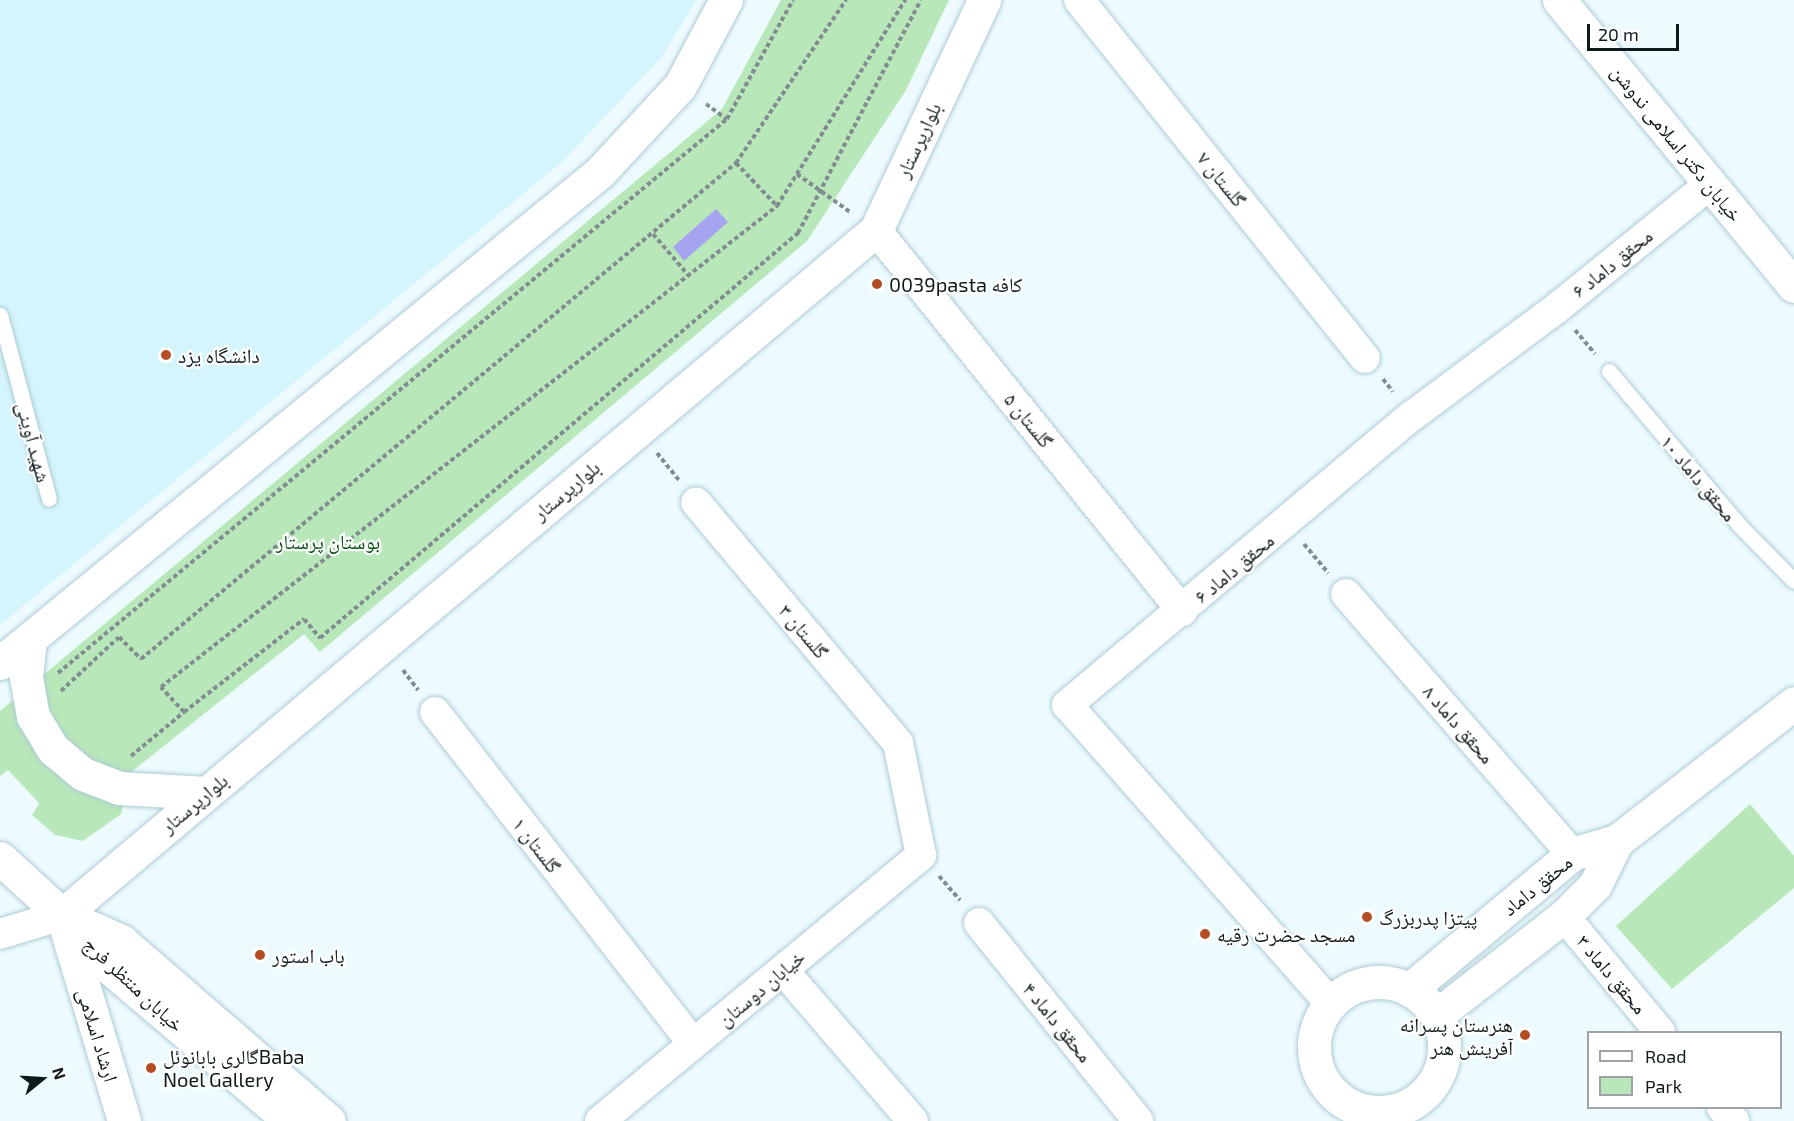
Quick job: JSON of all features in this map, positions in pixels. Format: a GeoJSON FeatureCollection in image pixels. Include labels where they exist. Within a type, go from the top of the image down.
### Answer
{"type":"FeatureCollection","features":[{"type":"Feature","properties":{"kind":"street"},"geometry":{"type":"LineString","coordinates":[[0,663],[600,172],[680,86],[726,0]]}},
{"type":"Feature","properties":{"kind":"street","name":"بلوارپرستار"},"geometry":{"type":"LineString","coordinates":[[62,915],[876,230],[984,0]]}},
{"type":"Feature","properties":{"kind":"street","name":"گلستان ۷"},"geometry":{"type":"LineString","coordinates":[[1079,0],[1365,358]]}},
{"type":"Feature","properties":{"kind":"street","name":"خيابان دکتر اسلامی ندوشن"},"geometry":{"type":"LineString","coordinates":[[1559,0],[1794,286]]}},
{"type":"Feature","properties":{"kind":"street","name":"محقق داماد ۶"},"geometry":{"type":"LineString","coordinates":[[1330,1002],[1067,705],[1287,524],[1412,416],[1557,308],[1710,184]]}},
{"type":"Feature","properties":{"kind":"street","name":"گلستان ۵"},"geometry":{"type":"LineString","coordinates":[[876,230],[1182,611]]}},
{"type":"Feature","properties":{"kind":"street","name":"گلستان ۳"},"geometry":{"type":"LineString","coordinates":[[696,502],[898,743],[921,855]]}},
{"type":"Feature","properties":{"kind":"street","name":"محقق داماد ۸"},"geometry":{"type":"LineString","coordinates":[[1347,594],[1572,854]]}},
{"type":"Feature","properties":{"kind":"street"},"geometry":{"type":"LineString","coordinates":[[30,639],[26,677],[33,716],[53,749],[83,774],[119,788],[206,793]]}},
{"type":"Feature","properties":{"kind":"street","name":"محقق داماد"},"geometry":{"type":"LineString","coordinates":[[1409,990],[1572,854],[1617,841],[1794,703]]}},
{"type":"Feature","properties":{"kind":"street","name":"گلستان ۱"},"geometry":{"type":"LineString","coordinates":[[435,712],[693,1044]]}},
{"type":"Feature","properties":{"kind":"street","name":"محقق داماد"},"geometry":{"type":"LineString","coordinates":[[1437,1015],[1564,916],[1595,885],[1617,841]]}},
{"type":"Feature","properties":{"kind":"street","name":"خیابان دوستان"},"geometry":{"type":"LineString","coordinates":[[600,1121],[921,855]]}},
{"type":"Feature","properties":{"kind":"street","name":"خیابان منتظر فرج"},"geometry":{"type":"LineString","coordinates":[[0,858],[62,915],[104,963],[290,1121]]}},
{"type":"Feature","properties":{"kind":"street"},"geometry":{"type":"LineString","coordinates":[[0,934],[62,915]]}},
{"type":"Feature","properties":{"kind":"street","name":"خیابان منتظر فرج"},"geometry":{"type":"LineString","coordinates":[[62,915],[121,941],[328,1121]]}},
{"type":"Feature","properties":{"kind":"street","name":"ارشاد اسلامی"},"geometry":{"type":"LineString","coordinates":[[62,915],[124,1121]]}},
{"type":"Feature","properties":{"kind":"street","name":"محقق داماد ۳"},"geometry":{"type":"LineString","coordinates":[[1564,916],[1659,1031]]}},
{"type":"Feature","properties":{"kind":"street","name":"محقق داماد ۴"},"geometry":{"type":"LineString","coordinates":[[978,923],[1138,1121]]}},
{"type":"Feature","properties":{"kind":"street"},"geometry":{"type":"LineString","coordinates":[[783,970],[913,1121]]}},
{"type":"Feature","properties":{"kind":"street"},"geometry":{"type":"LineString","coordinates":[[1372,981],[1409,990],[1427,999],[1437,1015],[1444,1047],[1433,1083],[1405,1107],[1386,1117],[1345,1103],[1328,1089],[1317,1070],[1313,1047],[1317,1023],[1330,1002],[1348,988],[1372,981]]}},
{"type":"Feature","properties":{"kind":"street"},"geometry":{"type":"LineString","coordinates":[[1724,1109],[1734,1121]]}},
{"type":"Feature","properties":{"kind":"lane","name":"شهید آوینی"},"geometry":{"type":"LineString","coordinates":[[0,315],[49,499]]}},
{"type":"Feature","properties":{"kind":"lane","name":"محقق داماد ۱۰"},"geometry":{"type":"LineString","coordinates":[[1609,370],[1738,525],[1794,581]]}},
{"type":"Feature","properties":{"kind":"path"},"geometry":{"type":"LineString","coordinates":[[50,680],[727,119],[793,0]]}},
{"type":"Feature","properties":{"kind":"path"},"geometry":{"type":"LineString","coordinates":[[53,700],[119,637],[141,659],[736,163],[846,0]]}},
{"type":"Feature","properties":{"kind":"path"},"geometry":{"type":"LineString","coordinates":[[184,712],[161,687],[777,206],[905,0]]}},
{"type":"Feature","properties":{"kind":"path"},"geometry":{"type":"LineString","coordinates":[[126,758],[304,619],[320,638],[798,233],[921,0]]}},
{"type":"Feature","properties":{"kind":"path"},"geometry":{"type":"LineString","coordinates":[[736,163],[777,206]]}},
{"type":"Feature","properties":{"kind":"path"},"geometry":{"type":"LineString","coordinates":[[797,174],[876,230]]}},
{"type":"Feature","properties":{"kind":"path"},"geometry":{"type":"LineString","coordinates":[[653,234],[689,276]]}},
{"type":"Feature","properties":{"kind":"path"},"geometry":{"type":"LineString","coordinates":[[1557,308],[1609,370]]}},
{"type":"Feature","properties":{"kind":"path"},"geometry":{"type":"LineString","coordinates":[[1365,358],[1412,416]]}},
{"type":"Feature","properties":{"kind":"path"},"geometry":{"type":"LineString","coordinates":[[639,429],[696,502]]}},
{"type":"Feature","properties":{"kind":"path"},"geometry":{"type":"LineString","coordinates":[[1287,524],[1347,594]]}},
{"type":"Feature","properties":{"kind":"path"},"geometry":{"type":"LineString","coordinates":[[383,644],[435,712]]}},
{"type":"Feature","properties":{"kind":"path"},"geometry":{"type":"LineString","coordinates":[[921,855],[978,923]]}},
{"type":"Feature","properties":{"kind":"shaded area","name":"دانشگاه یزد"},"geometry":{"type":"Polygon","coordinates":[[[0,0],[696,0],[662,57],[562,162],[0,625],[0,0]]]}},
{"type":"Feature","properties":{"kind":"shaded area"},"geometry":{"type":"Polygon","coordinates":[[[716,209],[728,222],[684,261],[673,247],[716,209]]]}},
{"type":"Feature","properties":{"kind":"green space","name":"بوستان پرستار"},"geometry":{"type":"Polygon","coordinates":[[[781,0],[949,0],[906,90],[807,241],[320,652],[304,634],[130,773],[121,814],[83,841],[55,835],[32,815],[39,803],[8,770],[0,776],[0,711],[722,109],[781,0]]]}},
{"type":"Feature","properties":{"kind":"green space"},"geometry":{"type":"Polygon","coordinates":[[[1750,804],[1794,856],[1794,888],[1672,989],[1616,926],[1750,804]]]}},
{"type":"Feature","properties":{"kind":"place","name":"0039pasta کافه"},"geometry":{"type":"Point","coordinates":[877,284]}},
{"type":"Feature","properties":{"kind":"place","name":"دانشگاه یزد"},"geometry":{"type":"Point","coordinates":[166,355]}},
{"type":"Feature","properties":{"kind":"place","name":"پیتزا پدربزرگ"},"geometry":{"type":"Point","coordinates":[1367,917]}},
{"type":"Feature","properties":{"kind":"place","name":"مسجد حضرت رقیه"},"geometry":{"type":"Point","coordinates":[1205,934]}},
{"type":"Feature","properties":{"kind":"place","name":"باب استور"},"geometry":{"type":"Point","coordinates":[260,955]}},
{"type":"Feature","properties":{"kind":"place","name":"هنرستان پسرانه آفرینش هنر"},"geometry":{"type":"Point","coordinates":[1525,1035]}},
{"type":"Feature","properties":{"kind":"place","name":"گالری بابانوئلBaba Noel Gallery"},"geometry":{"type":"Point","coordinates":[151,1068]}}]}
